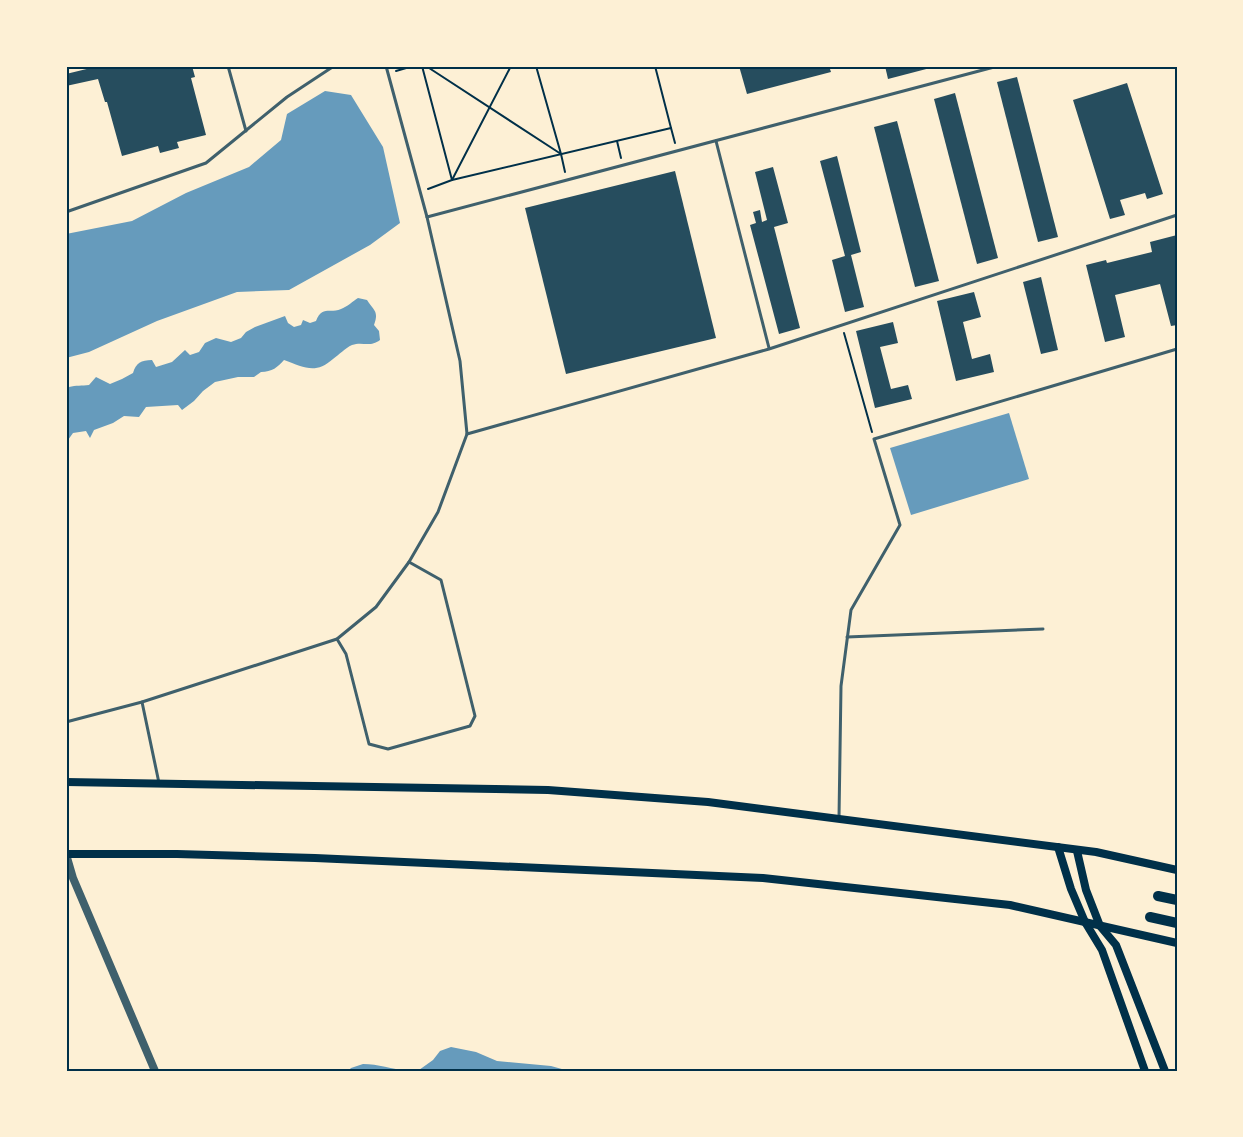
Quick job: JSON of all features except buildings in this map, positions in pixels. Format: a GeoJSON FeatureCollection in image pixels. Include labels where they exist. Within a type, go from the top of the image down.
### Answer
{"type":"FeatureCollection","features":[{"type":"Feature","properties":{"kind":"highway"},"geometry":{"type":"LineString","coordinates":[[1158,896],[1177,900]]}},
{"type":"Feature","properties":{"kind":"highway"},"geometry":{"type":"LineString","coordinates":[[1150,917],[1177,923]]}},
{"type":"Feature","properties":{"kind":"main road"},"geometry":{"type":"LineString","coordinates":[[66,782],[548,790],[708,802],[1096,852],[1177,870]]}},
{"type":"Feature","properties":{"kind":"main road"},"geometry":{"type":"LineString","coordinates":[[1058,847],[1071,889],[1085,922],[1102,950],[1145,1071]]}},
{"type":"Feature","properties":{"kind":"main road"},"geometry":{"type":"LineString","coordinates":[[1077,851],[1086,890],[1100,926],[1116,945],[1165,1071]]}},
{"type":"Feature","properties":{"kind":"main road"},"geometry":{"type":"LineString","coordinates":[[66,854],[315,858],[763,878],[1010,905],[1177,943]]}},
{"type":"Feature","properties":{"kind":"street"},"geometry":{"type":"LineString","coordinates":[[66,854],[73,878],[155,1071]]}},
{"type":"Feature","properties":{"kind":"lane"},"geometry":{"type":"LineString","coordinates":[[228,66],[246,131]]}},
{"type":"Feature","properties":{"kind":"lane"},"geometry":{"type":"LineString","coordinates":[[66,212],[206,163],[287,97],[334,66]]}},
{"type":"Feature","properties":{"kind":"lane"},"geometry":{"type":"LineString","coordinates":[[66,722],[142,702],[337,639],[376,607],[409,562],[438,512],[467,434],[460,361],[427,217],[386,66]]}},
{"type":"Feature","properties":{"kind":"lane"},"geometry":{"type":"LineString","coordinates":[[427,217],[998,66]]}},
{"type":"Feature","properties":{"kind":"lane"},"geometry":{"type":"LineString","coordinates":[[1176,66],[1177,70]]}},
{"type":"Feature","properties":{"kind":"lane"},"geometry":{"type":"LineString","coordinates":[[716,141],[769,349]]}},
{"type":"Feature","properties":{"kind":"lane"},"geometry":{"type":"LineString","coordinates":[[467,434],[769,349],[1177,215]]}},
{"type":"Feature","properties":{"kind":"lane"},"geometry":{"type":"LineString","coordinates":[[839,819],[841,686],[851,610],[900,525],[874,439],[1177,349]]}},
{"type":"Feature","properties":{"kind":"lane"},"geometry":{"type":"LineString","coordinates":[[337,639],[346,654],[369,744],[388,748],[470,726],[475,716],[441,580],[409,562]]}},
{"type":"Feature","properties":{"kind":"lane"},"geometry":{"type":"LineString","coordinates":[[847,637],[1043,629]]}},
{"type":"Feature","properties":{"kind":"lane"},"geometry":{"type":"LineString","coordinates":[[142,702],[159,783]]}},
{"type":"Feature","properties":{"kind":"path"},"geometry":{"type":"LineString","coordinates":[[388,74],[413,66]]}},
{"type":"Feature","properties":{"kind":"path"},"geometry":{"type":"LineString","coordinates":[[424,66],[561,154]]}},
{"type":"Feature","properties":{"kind":"path"},"geometry":{"type":"LineString","coordinates":[[424,66],[452,180]]}},
{"type":"Feature","properties":{"kind":"path"},"geometry":{"type":"LineString","coordinates":[[452,180],[512,66]]}},
{"type":"Feature","properties":{"kind":"path"},"geometry":{"type":"LineString","coordinates":[[536,66],[567,180]]}},
{"type":"Feature","properties":{"kind":"path"},"geometry":{"type":"LineString","coordinates":[[655,66],[677,151]]}},
{"type":"Feature","properties":{"kind":"path"},"geometry":{"type":"LineString","coordinates":[[420,192],[452,180],[671,128]]}},
{"type":"Feature","properties":{"kind":"path"},"geometry":{"type":"LineString","coordinates":[[617,141],[623,165]]}},
{"type":"Feature","properties":{"kind":"path"},"geometry":{"type":"LineString","coordinates":[[842,324],[869,424]]}},
{"type":"Feature","properties":{"kind":"water"},"geometry":{"type":"Polygon","coordinates":[[[325,91],[351,95],[383,147],[400,223],[370,245],[289,290],[237,292],[157,321],[89,352],[66,358],[66,234],[132,221],[186,193],[249,167],[281,140],[287,114],[325,91]]]}},
{"type":"Feature","properties":{"kind":"water"},"geometry":{"type":"Polygon","coordinates":[[[358,298],[367,300],[375,311],[374,325],[379,331],[380,340],[376,342],[352,345],[321,367],[309,368],[284,360],[274,369],[261,372],[254,377],[238,377],[215,382],[182,410],[178,405],[146,407],[139,417],[124,416],[94,430],[90,438],[86,431],[73,433],[68,440],[66,439],[66,386],[89,385],[96,377],[110,384],[133,373],[137,364],[142,361],[152,360],[156,367],[172,362],[185,350],[190,355],[199,352],[205,343],[216,338],[231,342],[241,338],[255,327],[285,316],[288,323],[294,327],[301,325],[303,320],[310,323],[316,321],[324,311],[341,309],[358,298]]]}},
{"type":"Feature","properties":{"kind":"water"},"geometry":{"type":"Polygon","coordinates":[[[1009,413],[1029,479],[911,515],[890,448],[1009,413]]]}},
{"type":"Feature","properties":{"kind":"water"},"geometry":{"type":"Polygon","coordinates":[[[451,1047],[476,1052],[497,1061],[551,1066],[569,1071],[409,1071],[419,1070],[433,1060],[440,1051],[451,1047]]]}},
{"type":"Feature","properties":{"kind":"water"},"geometry":{"type":"Polygon","coordinates":[[[363,1064],[374,1065],[407,1071],[348,1071],[363,1064]]]}}]}
